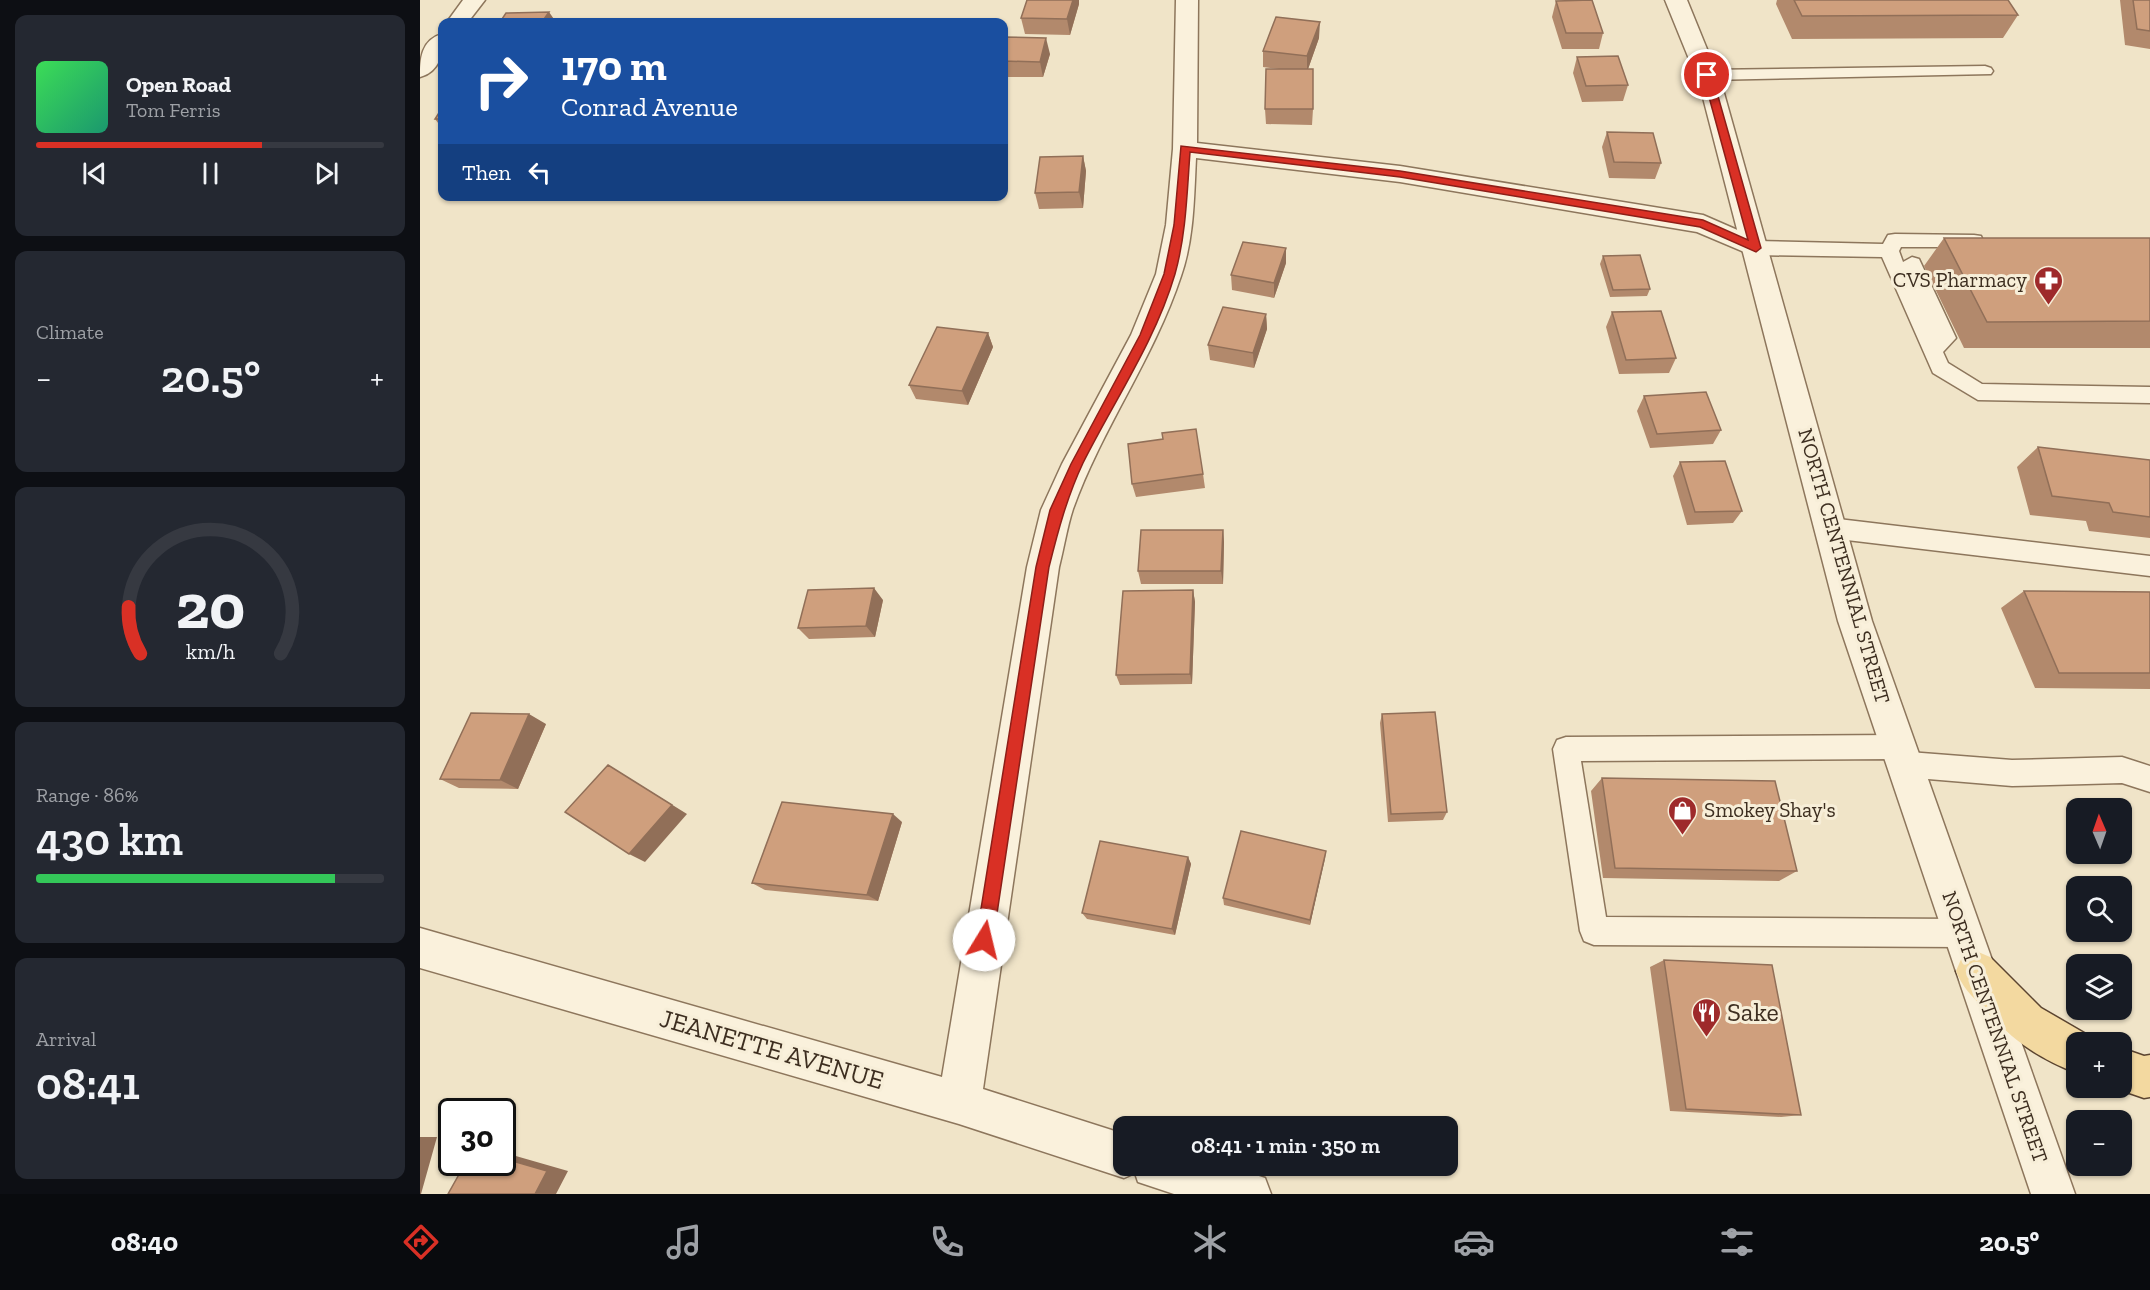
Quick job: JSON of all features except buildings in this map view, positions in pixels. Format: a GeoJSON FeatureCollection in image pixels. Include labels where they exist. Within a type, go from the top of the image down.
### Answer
{"type":"FeatureCollection","features":[{"type":"Feature","properties":{"kind":"main road"},"geometry":{"type":"LineString","coordinates":[[1976,971],[2026,1023],[2066,1046]]}},
{"type":"Feature","properties":{"kind":"main road"},"geometry":{"type":"LineString","coordinates":[[2132,1073],[2144,1077],[2150,1076]]}},
{"type":"Feature","properties":{"kind":"street"},"geometry":{"type":"LineString","coordinates":[[460,18],[474,0]]}},
{"type":"Feature","properties":{"kind":"street"},"geometry":{"type":"LineString","coordinates":[[959,1103],[1043,567],[1057,510],[1069,482],[1145,335],[1169,274],[1179,225],[1185,149],[1187,0]]}},
{"type":"Feature","properties":{"kind":"street","name":"NORTH CENTENNIAL STREET"},"geometry":{"type":"LineString","coordinates":[[1676,0],[1707,75],[1756,248],[1855,621],[2053,1194]]}},
{"type":"Feature","properties":{"kind":"street"},"geometry":{"type":"LineString","coordinates":[[420,70],[438,46]]}},
{"type":"Feature","properties":{"kind":"street"},"geometry":{"type":"LineString","coordinates":[[1185,149],[1400,174],[1703,224],[1756,248]]}},
{"type":"Feature","properties":{"kind":"street","name":"JEANETTE AVENUE"},"geometry":{"type":"LineString","coordinates":[[420,948],[959,1103],[1113,1152]]}},
{"type":"Feature","properties":{"kind":"street"},"geometry":{"type":"LineString","coordinates":[[1163,1177],[1249,1194]]}},
{"type":"Feature","properties":{"kind":"lane"},"geometry":{"type":"LineString","coordinates":[[1707,75],[1984,71]]}},
{"type":"Feature","properties":{"kind":"lane"},"geometry":{"type":"LineString","coordinates":[[1988,241],[1895,240],[1890,253],[1940,368],[1978,392],[2150,395]]}},
{"type":"Feature","properties":{"kind":"lane"},"geometry":{"type":"LineString","coordinates":[[1756,248],[1890,253]]}},
{"type":"Feature","properties":{"kind":"lane"},"geometry":{"type":"LineString","coordinates":[[1830,528],[2150,566]]}},
{"type":"Feature","properties":{"kind":"lane"},"geometry":{"type":"LineString","coordinates":[[1962,933],[1594,932],[1566,749],[1901,756],[2012,773],[2122,770],[2150,779]]}},
{"type":"Feature","properties":{"kind":"place","name":"CVS Pharmacy"},"geometry":{"type":"Point","coordinates":[2048,306]}},
{"type":"Feature","properties":{"kind":"place","name":"Smokey Shay's"},"geometry":{"type":"Point","coordinates":[1683,836]}},
{"type":"Feature","properties":{"kind":"place","name":"Sake"},"geometry":{"type":"Point","coordinates":[1706,1038]}},
{"type":"Feature","properties":{"kind":"route"},"geometry":{"type":"LineString","coordinates":[[984,940],[1043,567],[1057,510],[1077,464],[1145,335],[1169,274],[1179,225],[1185,149],[1400,174],[1703,224],[1756,248],[1712,86],[1707,75]]}}]}
